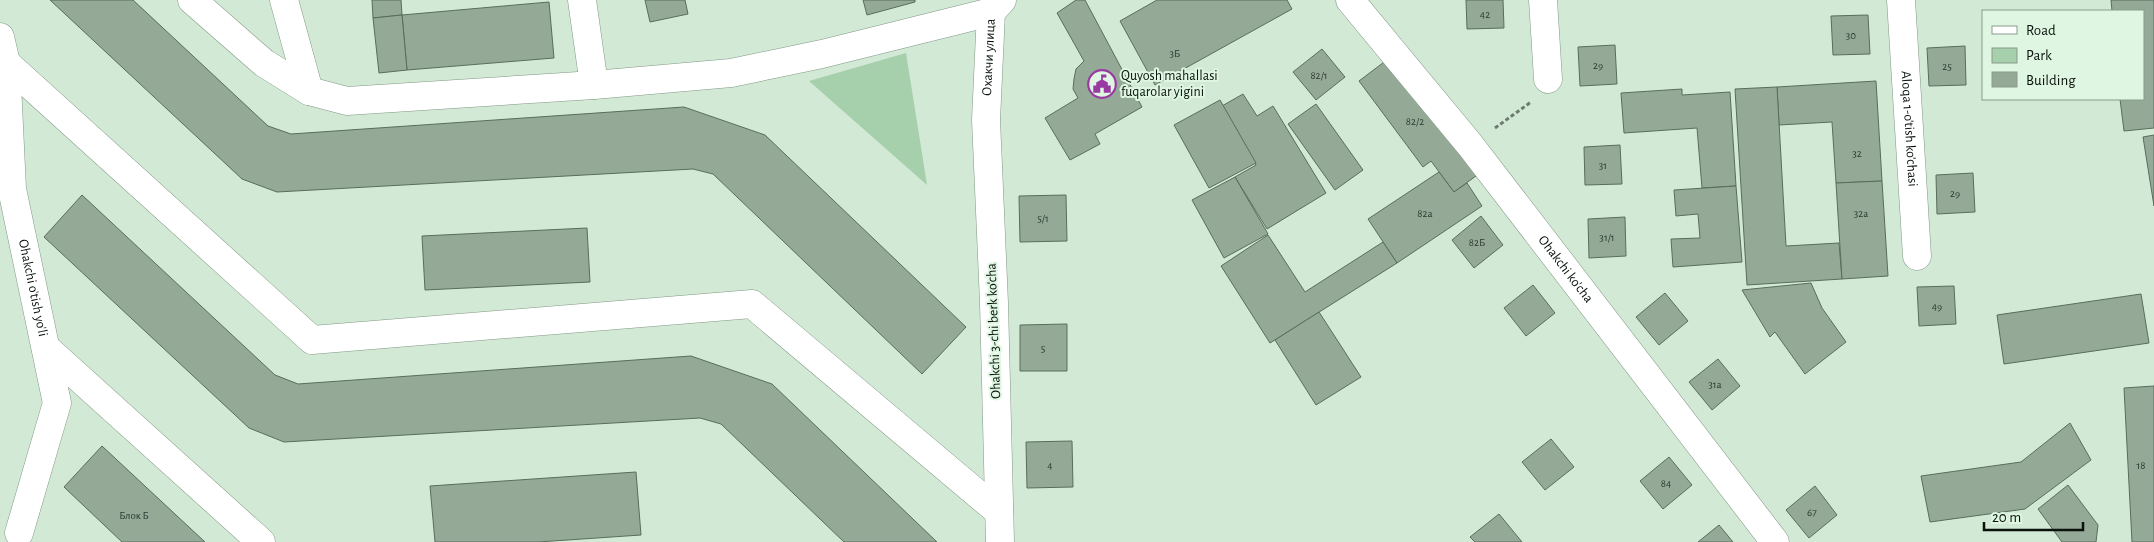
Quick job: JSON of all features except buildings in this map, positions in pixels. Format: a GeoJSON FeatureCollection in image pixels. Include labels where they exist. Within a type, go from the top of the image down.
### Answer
{"type":"FeatureCollection","features":[{"type":"Feature","properties":{"kind":"street"},"geometry":{"type":"LineString","coordinates":[[192,0],[264,63],[308,91],[347,101],[594,85],[731,73],[822,54],[997,6]]}},
{"type":"Feature","properties":{"kind":"street"},"geometry":{"type":"LineString","coordinates":[[284,0],[308,91]]}},
{"type":"Feature","properties":{"kind":"street"},"geometry":{"type":"LineString","coordinates":[[582,0],[594,85]]}},
{"type":"Feature","properties":{"kind":"street","name":"Ohakchi ko'cha"},"geometry":{"type":"LineString","coordinates":[[1350,0],[1470,145],[1775,542]]}},
{"type":"Feature","properties":{"kind":"street"},"geometry":{"type":"LineString","coordinates":[[1543,0],[1548,79]]}},
{"type":"Feature","properties":{"kind":"street","name":"Aloqa 1-o'tish ko'chasi"},"geometry":{"type":"LineString","coordinates":[[1901,0],[1917,256]]}},
{"type":"Feature","properties":{"kind":"street","name":"Охакчи улица"},"geometry":{"type":"LineString","coordinates":[[986,120],[997,6]]}},
{"type":"Feature","properties":{"kind":"street"},"geometry":{"type":"LineString","coordinates":[[3,50],[312,340],[752,304],[999,512]]}},
{"type":"Feature","properties":{"kind":"street","name":"Ohakchi o'tish yo'li"},"geometry":{"type":"LineString","coordinates":[[3,50],[12,189],[57,403],[19,533]]}},
{"type":"Feature","properties":{"kind":"street","name":"Ohakchi 3-chi berk ko'cha"},"geometry":{"type":"LineString","coordinates":[[986,120],[994,302],[1000,542]]}},
{"type":"Feature","properties":{"kind":"street"},"geometry":{"type":"LineString","coordinates":[[46,348],[261,542]]}},
{"type":"Feature","properties":{"kind":"path"},"geometry":{"type":"LineString","coordinates":[[1470,145],[1537,98],[1548,79]]}},
{"type":"Feature","properties":{"kind":"green space"},"geometry":{"type":"Polygon","coordinates":[[[906,53],[927,185],[809,81],[906,53]]]}},
{"type":"Feature","properties":{"kind":"place","name":"Quyosh mahallasi fuqarolar yigini"},"geometry":{"type":"Point","coordinates":[1102,84]}}]}
